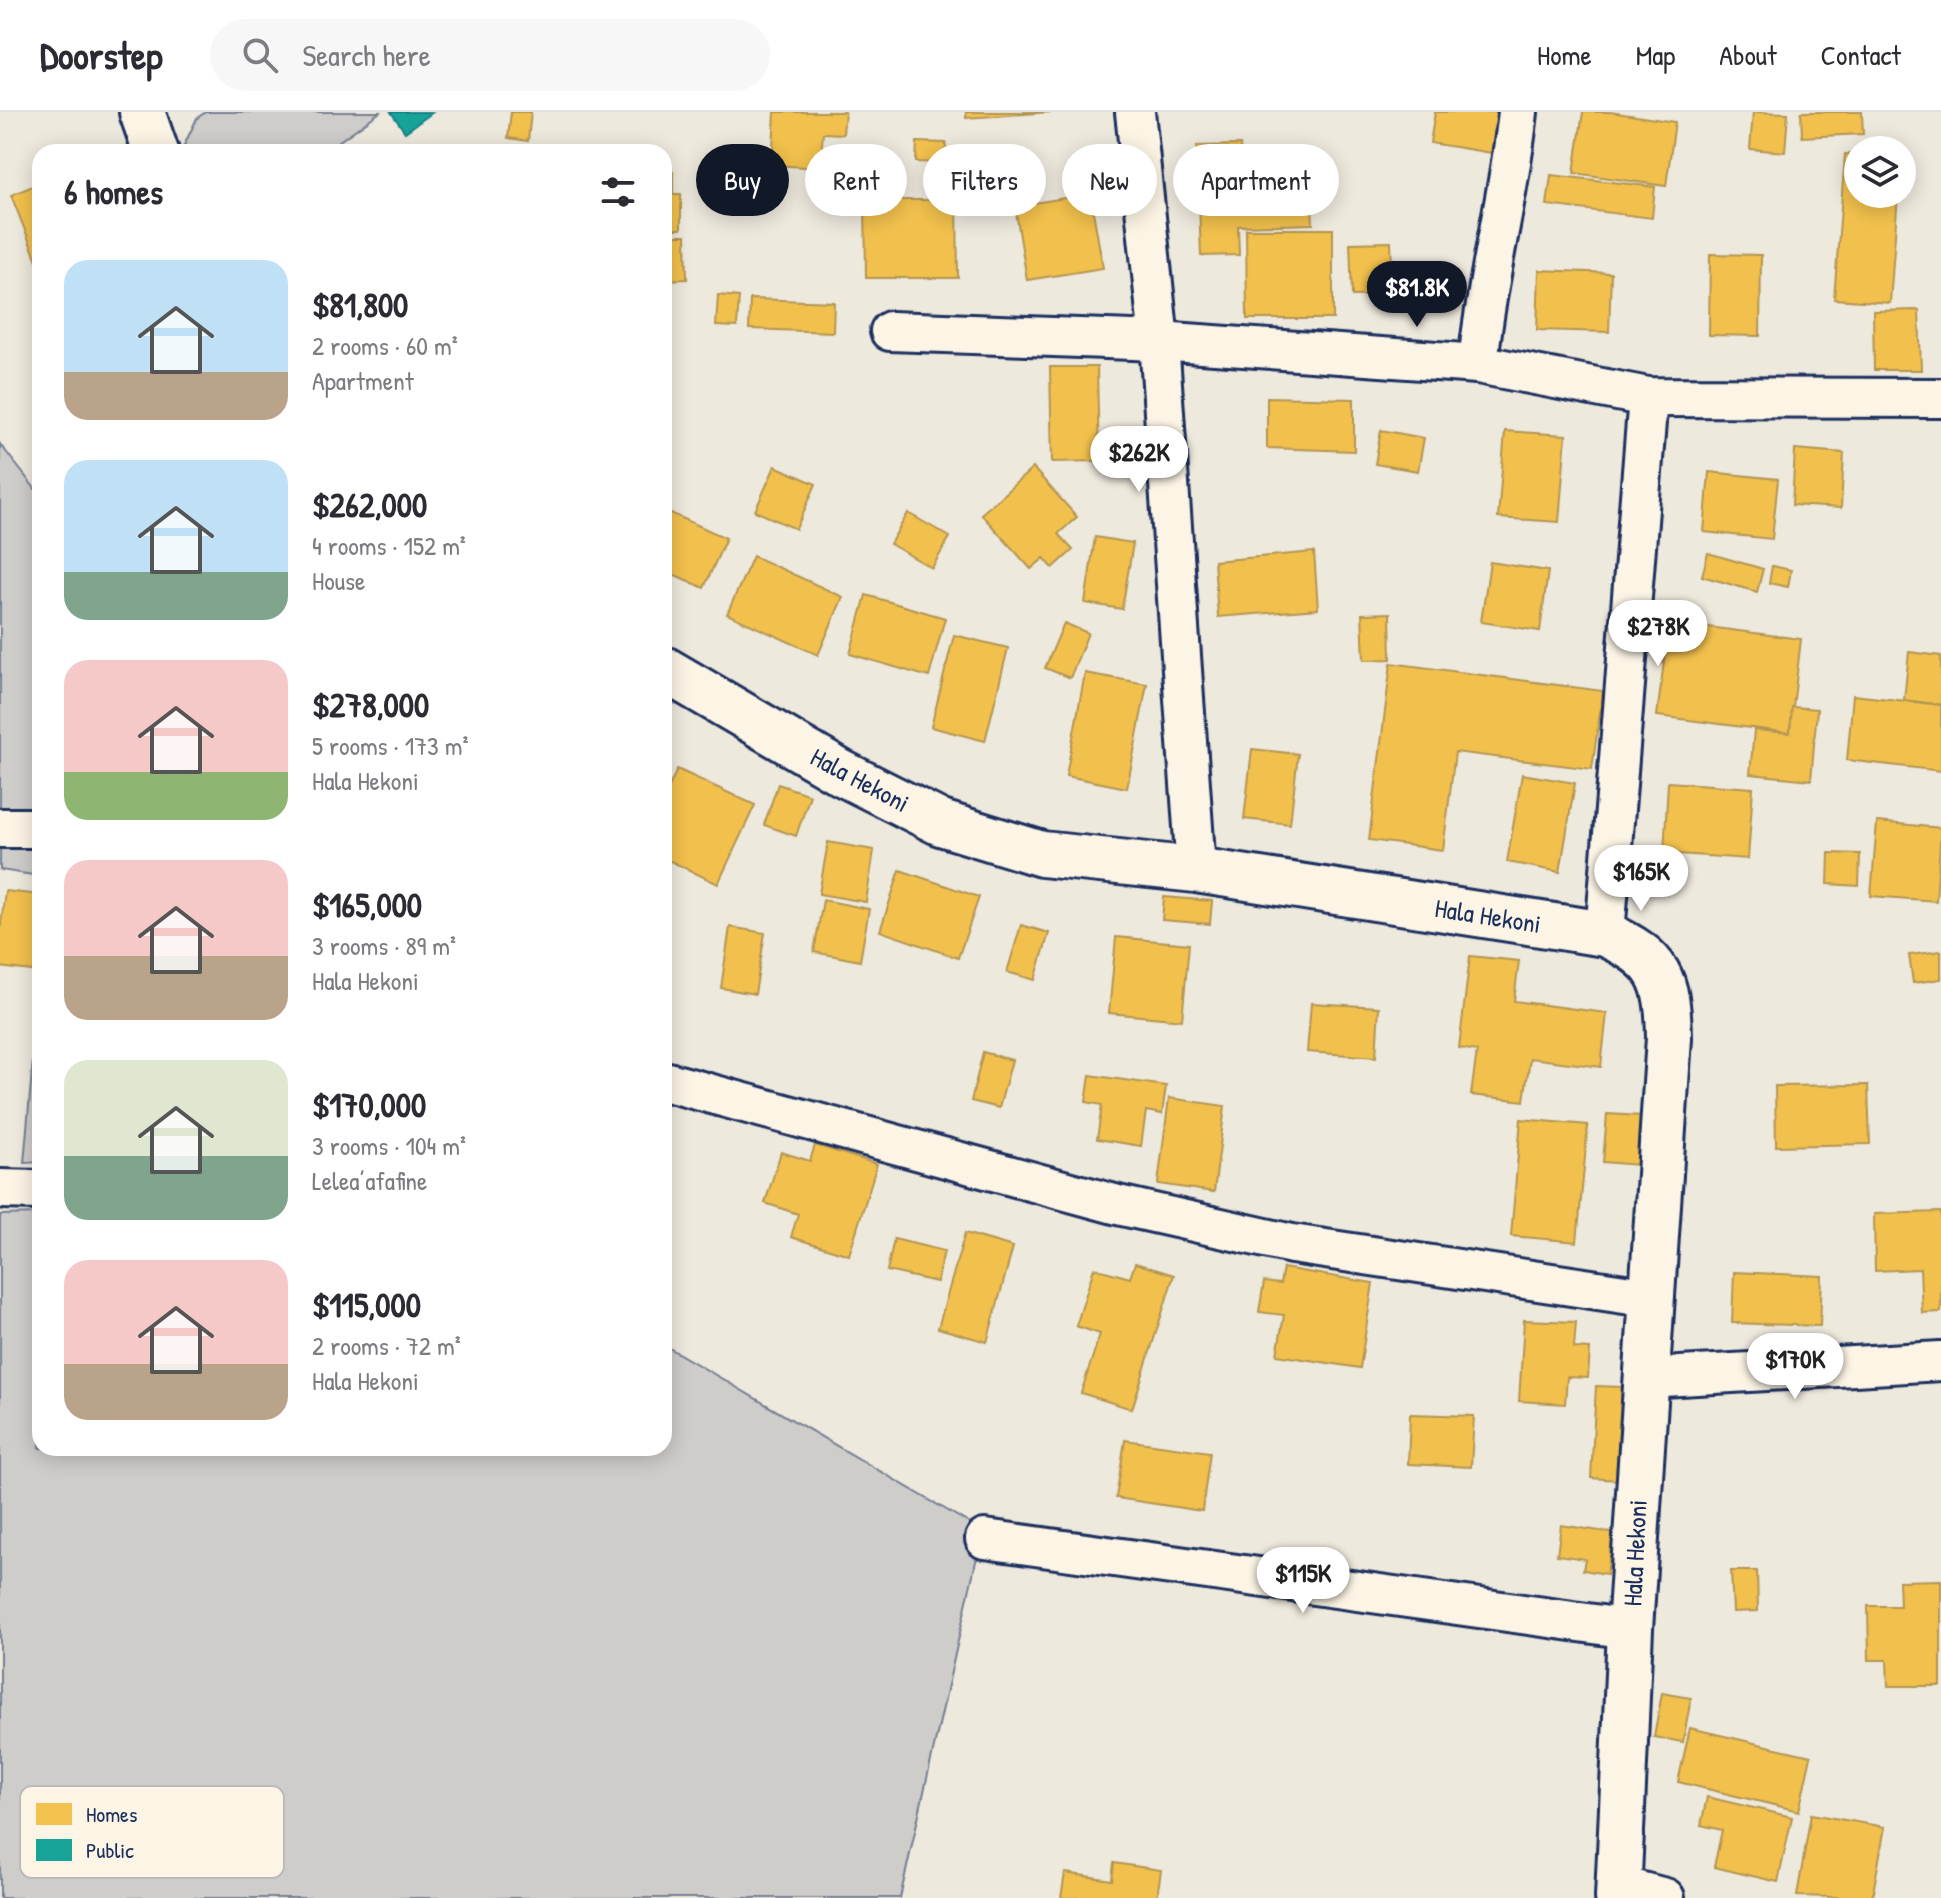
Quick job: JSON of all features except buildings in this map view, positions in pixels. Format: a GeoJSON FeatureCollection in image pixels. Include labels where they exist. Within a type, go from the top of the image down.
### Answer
{"type":"FeatureCollection","features":[{"type":"Feature","properties":{"kind":"street"},"geometry":{"type":"LineString","coordinates":[[1135,112],[1159,341],[1196,870]]}},
{"type":"Feature","properties":{"kind":"street"},"geometry":{"type":"LineString","coordinates":[[1478,364],[1483,306],[1511,172],[1518,112]]}},
{"type":"Feature","properties":{"kind":"street"},"geometry":{"type":"LineString","coordinates":[[890,331],[1159,341],[1478,364],[1648,397],[1941,398]]}},
{"type":"Feature","properties":{"kind":"street"},"geometry":{"type":"LineString","coordinates":[[1605,934],[1648,397]]}},
{"type":"Feature","properties":{"kind":"street","name":"Hala Hekoni"},"geometry":{"type":"LineString","coordinates":[[672,674],[840,772],[941,823],[1042,854],[1196,870],[1605,934],[1634,948],[1657,970],[1668,1005],[1669,1038],[1630,1629],[1619,1892]]}},
{"type":"Feature","properties":{"kind":"street"},"geometry":{"type":"LineString","coordinates":[[0,828],[32,828]]}},
{"type":"Feature","properties":{"kind":"street"},"geometry":{"type":"LineString","coordinates":[[672,1083],[1118,1205],[1292,1244],[1651,1298]]}},
{"type":"Feature","properties":{"kind":"street"},"geometry":{"type":"LineString","coordinates":[[0,1189],[32,1190]]}},
{"type":"Feature","properties":{"kind":"street"},"geometry":{"type":"LineString","coordinates":[[1645,1378],[1941,1361]]}},
{"type":"Feature","properties":{"kind":"street"},"geometry":{"type":"LineString","coordinates":[[985,1539],[1630,1629]]}},
{"type":"Feature","properties":{"kind":"street"},"geometry":{"type":"LineString","coordinates":[[1619,1892],[1665,1898]]}},
{"type":"Feature","properties":{"kind":"shaded area"},"geometry":{"type":"Polygon","coordinates":[[[206,112],[380,112],[335,144],[185,144],[197,118],[206,112]]]}},
{"type":"Feature","properties":{"kind":"shaded area"},"geometry":{"type":"Polygon","coordinates":[[[0,444],[32,485],[32,875],[0,870],[0,444]]]}},
{"type":"Feature","properties":{"kind":"shaded area"},"geometry":{"type":"Polygon","coordinates":[[[32,1071],[32,1162],[24,1163],[32,1071]]]}},
{"type":"Feature","properties":{"kind":"shaded area"},"geometry":{"type":"Polygon","coordinates":[[[32,1214],[32,1456],[672,1456],[672,1350],[979,1529],[979,1548],[900,1898],[0,1898],[0,1215],[32,1214]]]}}]}
